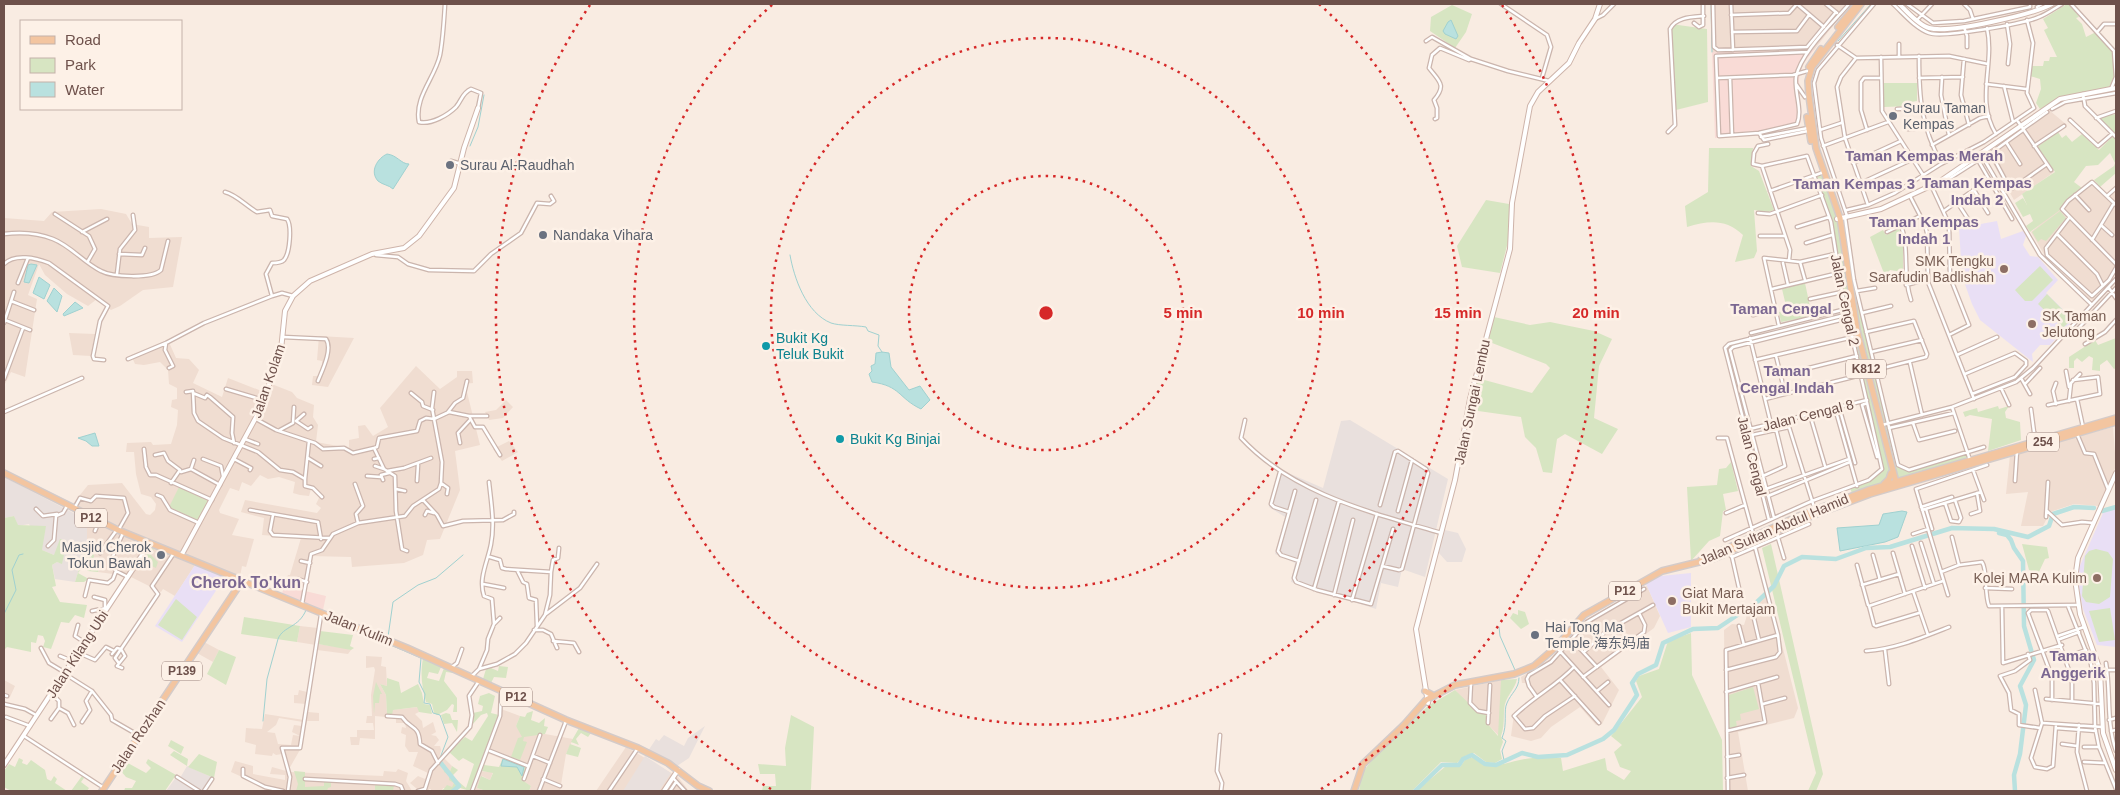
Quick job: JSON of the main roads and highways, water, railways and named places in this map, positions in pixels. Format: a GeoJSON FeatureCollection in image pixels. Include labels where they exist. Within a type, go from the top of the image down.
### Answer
{"type":"FeatureCollection","features":[{"type":"Feature","properties":{"kind":"main road","name":"K812"},"geometry":{"type":"LineString","coordinates":[[1857,4],[1814,58],[1807,71],[1805,97],[1810,129],[1822,173],[1842,218],[1852,304],[1895,484]]}},
{"type":"Feature","properties":{"kind":"main road","name":"K812"},"geometry":{"type":"LineString","coordinates":[[1810,129],[1808,84],[1812,67],[1861,4]]}},
{"type":"Feature","properties":{"kind":"main road","name":"Jalan Sultan Abdul Hamid"},"geometry":{"type":"LineString","coordinates":[[1691,564],[1756,538],[1815,510],[1879,487],[1971,465],[2116,418]]}},
{"type":"Feature","properties":{"kind":"main road","name":"Jalan Sultan Abdul Hamid"},"geometry":{"type":"LineString","coordinates":[[1691,564],[1730,555],[1756,538],[1777,534],[1834,506],[1909,478],[1971,465],[2038,439],[2076,434],[2116,422]]}},
{"type":"Feature","properties":{"kind":"main road"},"geometry":{"type":"LineString","coordinates":[[1879,487],[1887,482],[1892,473],[1898,477],[1909,478]]}},
{"type":"Feature","properties":{"kind":"main road","name":"Jalan Kulim"},"geometry":{"type":"LineString","coordinates":[[4,474],[120,531],[322,613],[566,720],[638,748],[678,770],[698,786],[709,791]]}},
{"type":"Feature","properties":{"kind":"main road","name":"P12"},"geometry":{"type":"LineString","coordinates":[[1427,702],[1462,684],[1521,672],[1534,666],[1556,647],[1584,615],[1656,574],[1691,564]]}},
{"type":"Feature","properties":{"kind":"main road"},"geometry":{"type":"LineString","coordinates":[[231,576],[235,581],[236,590],[251,585]]}},
{"type":"Feature","properties":{"kind":"main road","name":"Jalan Rozhan"},"geometry":{"type":"LineString","coordinates":[[103,790],[242,581]]}},
{"type":"Feature","properties":{"kind":"main road","name":"P12"},"geometry":{"type":"LineString","coordinates":[[1354,791],[1363,764],[1434,696],[1455,685],[1462,684]]}},
{"type":"Feature","properties":{"kind":"main road"},"geometry":{"type":"LineString","coordinates":[[1425,691],[1434,696]]}},
{"type":"Feature","properties":{"kind":"water"},"geometry":{"type":"Polygon","coordinates":[[[1451,20],[1458,36],[1456,39],[1445,34],[1443,31],[1451,20]]]}},
{"type":"Feature","properties":{"kind":"water"},"geometry":{"type":"Polygon","coordinates":[[[387,154],[409,164],[393,189],[378,181],[374,173],[378,162],[387,154]]]}},
{"type":"Feature","properties":{"kind":"water"},"geometry":{"type":"Polygon","coordinates":[[[28,265],[37,265],[29,283],[24,282],[28,265]]]}},
{"type":"Feature","properties":{"kind":"water"},"geometry":{"type":"Polygon","coordinates":[[[39,277],[50,285],[44,299],[33,293],[39,277]]]}},
{"type":"Feature","properties":{"kind":"water"},"geometry":{"type":"Polygon","coordinates":[[[54,288],[62,296],[57,312],[47,301],[54,288]]]}},
{"type":"Feature","properties":{"kind":"water"},"geometry":{"type":"Polygon","coordinates":[[[75,302],[83,308],[64,316],[63,314],[75,302]]]}},
{"type":"Feature","properties":{"kind":"water"},"geometry":{"type":"Polygon","coordinates":[[[876,353],[889,353],[891,367],[909,390],[920,386],[930,400],[921,409],[889,386],[872,382],[869,374],[872,371],[871,366],[875,364],[876,353]]]}},
{"type":"Feature","properties":{"kind":"water"},"geometry":{"type":"Polygon","coordinates":[[[95,433],[99,446],[92,446],[78,438],[95,433]]]}},
{"type":"Feature","properties":{"kind":"water"},"geometry":{"type":"Polygon","coordinates":[[[1907,512],[1898,537],[1885,542],[1840,551],[1837,528],[1879,525],[1883,514],[1907,512]]]}},
{"type":"Feature","properties":{"kind":"water"},"geometry":{"type":"Polygon","coordinates":[[[503,759],[524,767],[522,776],[517,767],[501,766],[503,759]]]}},
{"type":"Feature","properties":{"kind":"waterway"},"geometry":{"type":"LineString","coordinates":[[1711,4],[1712,52]]}},
{"type":"Feature","properties":{"kind":"waterway"},"geometry":{"type":"LineString","coordinates":[[1838,41],[1871,4]]}},
{"type":"Feature","properties":{"kind":"waterway"},"geometry":{"type":"LineString","coordinates":[[470,146],[478,127],[484,95]]}},
{"type":"Feature","properties":{"kind":"waterway"},"geometry":{"type":"LineString","coordinates":[[790,255],[798,284],[808,303],[815,311],[831,323],[866,327],[868,331],[879,335],[878,346],[882,352]]}},
{"type":"Feature","properties":{"kind":"waterway"},"geometry":{"type":"LineString","coordinates":[[1415,791],[1442,765],[1459,765],[1463,759],[1472,755],[1485,764],[1496,765],[1522,753],[1538,757],[1567,755],[1603,739],[1614,730],[1637,695],[1632,683],[1638,674],[1656,665],[1663,643],[1693,629],[1718,628],[1757,602],[1774,586],[1784,566],[1802,557],[1836,559],[1866,548],[1890,547],[1952,528],[1994,529],[2028,537],[2049,526],[2053,514],[2074,507],[2094,508]]}},
{"type":"Feature","properties":{"kind":"waterway"},"geometry":{"type":"LineString","coordinates":[[2102,511],[2116,507]]}},
{"type":"Feature","properties":{"kind":"waterway"},"geometry":{"type":"LineString","coordinates":[[1999,533],[2007,535],[2023,561],[2024,626],[2034,660],[2020,686],[2026,705],[2020,754],[2014,775],[2015,791]]}},
{"type":"Feature","properties":{"kind":"waterway"},"geometry":{"type":"LineString","coordinates":[[4,614],[16,590],[12,570],[19,555],[23,554]]}},
{"type":"Feature","properties":{"kind":"waterway"},"geometry":{"type":"LineString","coordinates":[[388,637],[393,602],[418,585],[436,578],[463,555]]}},
{"type":"Feature","properties":{"kind":"waterway"},"geometry":{"type":"LineString","coordinates":[[263,721],[267,679],[278,639],[280,635],[303,616],[306,610]]}},
{"type":"Feature","properties":{"kind":"waterway"},"geometry":{"type":"LineString","coordinates":[[1499,627],[1500,636],[1515,670]]}},
{"type":"Feature","properties":{"kind":"waterway"},"geometry":{"type":"LineString","coordinates":[[386,643],[421,658],[419,682],[425,694],[424,703],[430,704],[433,713],[440,715],[448,737],[440,758]]}},
{"type":"Feature","properties":{"kind":"waterway"},"geometry":{"type":"LineString","coordinates":[[1504,760],[1502,751],[1506,741],[1502,738],[1505,728],[1506,706],[1518,685],[1519,678]]}},
{"type":"Feature","properties":{"kind":"waterway"},"geometry":{"type":"LineString","coordinates":[[440,762],[459,786],[453,791]]}},
{"type":"Feature","properties":{"kind":"waterway"},"geometry":{"type":"LineString","coordinates":[[1322,787],[1325,791]]}},
{"type":"Feature","properties":{"kind":"place","name":"Surau Taman Kempas"},"geometry":{"type":"Point","coordinates":[1893,116]}},
{"type":"Feature","properties":{"kind":"place","name":"Surau Al-Raudhah"},"geometry":{"type":"Point","coordinates":[450,165]}},
{"type":"Feature","properties":{"kind":"place","name":"Nandaka Vihara"},"geometry":{"type":"Point","coordinates":[543,235]}},
{"type":"Feature","properties":{"kind":"place","name":"SMK Tengku Sarafudin Badlishah"},"geometry":{"type":"Point","coordinates":[2004,269]}},
{"type":"Feature","properties":{"kind":"place","name":"SK Taman Jelutong"},"geometry":{"type":"Point","coordinates":[2032,324]}},
{"type":"Feature","properties":{"kind":"place","name":"Bukit Kg Teluk Bukit"},"geometry":{"type":"Point","coordinates":[766,346]}},
{"type":"Feature","properties":{"kind":"place","name":"Bukit Kg Binjai"},"geometry":{"type":"Point","coordinates":[840,439]}},
{"type":"Feature","properties":{"kind":"place","name":"Masjid Cherok Tokun Bawah"},"geometry":{"type":"Point","coordinates":[161,555]}},
{"type":"Feature","properties":{"kind":"place","name":"Kolej MARA Kulim"},"geometry":{"type":"Point","coordinates":[2097,578]}},
{"type":"Feature","properties":{"kind":"place","name":"Giat Mara Bukit Mertajam"},"geometry":{"type":"Point","coordinates":[1672,601]}},
{"type":"Feature","properties":{"kind":"place","name":"Hai Tong Ma Temple 海东妈庙"},"geometry":{"type":"Point","coordinates":[1535,635]}},
{"type":"Feature","properties":{"kind":"district","name":"Taman Kempas Merah"},"geometry":{"type":"Point","coordinates":[1924,155]}},
{"type":"Feature","properties":{"kind":"district","name":"Taman Kempas 3"},"geometry":{"type":"Point","coordinates":[1854,183]}},
{"type":"Feature","properties":{"kind":"district","name":"Taman Kempas Indah 2"},"geometry":{"type":"Point","coordinates":[1977,190]}},
{"type":"Feature","properties":{"kind":"district","name":"Taman Kempas Indah 1"},"geometry":{"type":"Point","coordinates":[1924,230]}},
{"type":"Feature","properties":{"kind":"district","name":"Taman Cengal"},"geometry":{"type":"Point","coordinates":[1781,308]}},
{"type":"Feature","properties":{"kind":"district","name":"Taman Cengal Indah"},"geometry":{"type":"Point","coordinates":[1787,378]}},
{"type":"Feature","properties":{"kind":"district","name":"Cherok To'kun"},"geometry":{"type":"Point","coordinates":[246,582]}},
{"type":"Feature","properties":{"kind":"district","name":"Taman Anggerik"},"geometry":{"type":"Point","coordinates":[2073,664]}}]}
